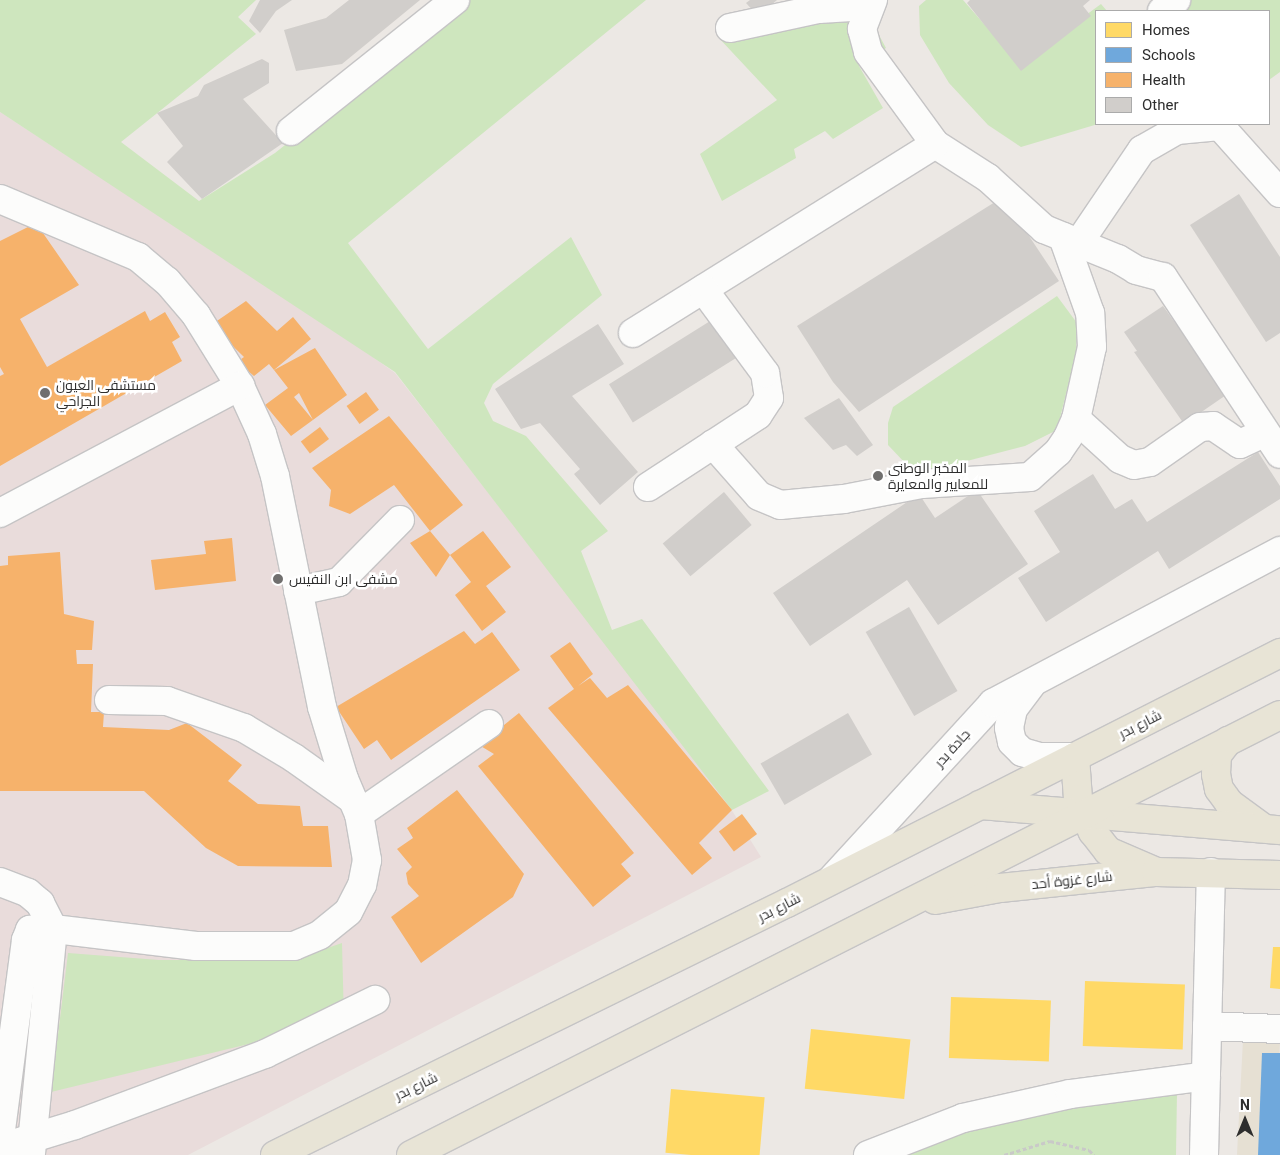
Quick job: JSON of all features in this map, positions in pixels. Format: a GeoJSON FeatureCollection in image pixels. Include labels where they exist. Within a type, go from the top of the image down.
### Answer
{"type":"FeatureCollection","features":[{"type":"Feature","properties":{"kind":"main road","name":"شارع بدر"},"geometry":{"type":"LineString","coordinates":[[276,1155],[980,805],[1280,653]]}},
{"type":"Feature","properties":{"kind":"main road"},"geometry":{"type":"LineString","coordinates":[[411,1155],[1280,715]]}},
{"type":"Feature","properties":{"kind":"main road"},"geometry":{"type":"LineString","coordinates":[[1228,741],[1218,756],[1219,789],[1228,803],[1272,830]]}},
{"type":"Feature","properties":{"kind":"main road"},"geometry":{"type":"LineString","coordinates":[[1074,757],[1075,786],[1083,815],[1108,851],[1156,872]]}},
{"type":"Feature","properties":{"kind":"main road"},"geometry":{"type":"LineString","coordinates":[[980,805],[1272,830]]}},
{"type":"Feature","properties":{"kind":"main road","name":"شارع غزوة أحد"},"geometry":{"type":"LineString","coordinates":[[870,923],[942,897],[1156,872],[1211,872],[1280,876]]}},
{"type":"Feature","properties":{"kind":"street"},"geometry":{"type":"LineString","coordinates":[[291,131],[455,0]]}},
{"type":"Feature","properties":{"kind":"street"},"geometry":{"type":"LineString","coordinates":[[1163,10],[1176,0]]}},
{"type":"Feature","properties":{"kind":"street"},"geometry":{"type":"LineString","coordinates":[[730,28],[819,9],[870,3],[862,29],[868,52],[935,144],[988,178],[1044,229],[1118,259],[1136,270],[1163,277],[1264,433],[1280,454]]}},
{"type":"Feature","properties":{"kind":"street"},"geometry":{"type":"LineString","coordinates":[[1071,241],[1142,150],[1177,130],[1220,126],[1280,194]]}},
{"type":"Feature","properties":{"kind":"street"},"geometry":{"type":"LineString","coordinates":[[633,333],[935,144]]}},
{"type":"Feature","properties":{"kind":"street"},"geometry":{"type":"LineString","coordinates":[[0,199],[138,257],[168,281],[196,315],[240,386],[262,434],[275,476],[322,707],[356,807],[367,860],[362,885],[348,912],[320,935],[294,946],[196,946],[53,929],[30,930],[26,940],[0,1138]]}},
{"type":"Feature","properties":{"kind":"street"},"geometry":{"type":"LineString","coordinates":[[713,444],[759,496],[772,504],[844,499],[922,484],[1030,477],[1058,452],[1076,419],[1092,346],[1090,313],[1071,241]]}},
{"type":"Feature","properties":{"kind":"street"},"geometry":{"type":"LineString","coordinates":[[648,487],[763,410],[770,389],[765,373],[703,289]]}},
{"type":"Feature","properties":{"kind":"street"},"geometry":{"type":"LineString","coordinates":[[0,513],[240,386]]}},
{"type":"Feature","properties":{"kind":"street"},"geometry":{"type":"LineString","coordinates":[[1076,419],[1120,459],[1134,465],[1150,462],[1200,427],[1213,426],[1240,444],[1264,433]]}},
{"type":"Feature","properties":{"kind":"street"},"geometry":{"type":"LineString","coordinates":[[298,591],[339,582],[400,520]]}},
{"type":"Feature","properties":{"kind":"street","name":"جادة بدر"},"geometry":{"type":"LineString","coordinates":[[832,879],[992,703],[1097,650],[1280,552]]}},
{"type":"Feature","properties":{"kind":"street"},"geometry":{"type":"LineString","coordinates":[[1031,684],[1013,709],[1008,728],[1012,742],[1022,752],[1040,757],[1074,757]]}},
{"type":"Feature","properties":{"kind":"street"},"geometry":{"type":"LineString","coordinates":[[109,700],[167,701],[244,728],[294,758],[356,807]]}},
{"type":"Feature","properties":{"kind":"street"},"geometry":{"type":"LineString","coordinates":[[356,807],[489,724]]}},
{"type":"Feature","properties":{"kind":"street"},"geometry":{"type":"LineString","coordinates":[[1204,1155],[1211,872]]}},
{"type":"Feature","properties":{"kind":"street"},"geometry":{"type":"LineString","coordinates":[[0,882],[15,887],[34,898],[48,916],[53,929],[31,1147]]}},
{"type":"Feature","properties":{"kind":"street"},"geometry":{"type":"LineString","coordinates":[[0,1148],[31,1147],[265,1054],[375,1000]]}},
{"type":"Feature","properties":{"kind":"street"},"geometry":{"type":"LineString","coordinates":[[1207,1026],[1280,1029]]}},
{"type":"Feature","properties":{"kind":"street"},"geometry":{"type":"LineString","coordinates":[[868,1155],[963,1118],[1070,1094],[1206,1076]]}},
{"type":"Feature","properties":{"kind":"path"},"geometry":{"type":"LineString","coordinates":[[1004,1155],[1050,1141],[1089,1150],[1094,1155]]}},
{"type":"Feature","properties":{"kind":"shaded area","name":"مشفى ابن النفيس"},"geometry":{"type":"Polygon","coordinates":[[[0,112],[87,169],[194,229],[395,373],[716,785],[761,857],[188,1155],[0,1155],[0,112]]]}},
{"type":"Feature","properties":{"kind":"shaded area"},"geometry":{"type":"Polygon","coordinates":[[[1243,1040],[1280,1042],[1274,1155],[1237,1155],[1243,1040]]]}},
{"type":"Feature","properties":{"kind":"green space"},"geometry":{"type":"Polygon","coordinates":[[[0,0],[256,0],[238,17],[256,34],[121,142],[199,201],[275,153],[467,0],[646,0],[348,243],[428,349],[571,237],[602,295],[493,384],[484,403],[493,421],[526,436],[608,531],[581,551],[612,630],[642,619],[769,791],[732,810],[395,372],[0,112],[0,0]]]}},
{"type":"Feature","properties":{"kind":"green space"},"geometry":{"type":"Polygon","coordinates":[[[926,0],[963,0],[1019,64],[1101,4],[1106,10],[1095,10],[1095,125],[1021,147],[988,125],[949,83],[920,35],[919,6],[926,0]]]}},
{"type":"Feature","properties":{"kind":"green space"},"geometry":{"type":"Polygon","coordinates":[[[1182,0],[1280,0],[1280,72],[1270,79],[1270,10],[1168,10],[1182,0]]]}},
{"type":"Feature","properties":{"kind":"green space"},"geometry":{"type":"Polygon","coordinates":[[[866,11],[886,48],[859,66],[883,108],[833,139],[825,131],[794,149],[796,158],[722,201],[700,154],[777,100],[717,36],[866,11]]]}},
{"type":"Feature","properties":{"kind":"green space"},"geometry":{"type":"Polygon","coordinates":[[[1057,296],[1077,323],[1076,354],[1057,430],[1025,446],[936,469],[906,464],[888,445],[888,423],[893,407],[1057,296]]]}},
{"type":"Feature","properties":{"kind":"green space"},"geometry":{"type":"Polygon","coordinates":[[[342,943],[344,1021],[51,1092],[68,953],[159,960],[226,960],[316,952],[342,943]]]}},
{"type":"Feature","properties":{"kind":"green space"},"geometry":{"type":"Polygon","coordinates":[[[1177,1093],[1176,1155],[897,1155],[941,1137],[1045,1111],[1177,1093]]]}},
{"type":"Feature","properties":{"kind":"building: Homes"},"geometry":{"type":"Polygon","coordinates":[[[1273,947],[1280,947],[1280,989],[1270,988],[1273,947]]]}},
{"type":"Feature","properties":{"kind":"building: Homes"},"geometry":{"type":"Polygon","coordinates":[[[1085,981],[1185,984],[1183,1049],[1083,1046],[1085,981]]]}},
{"type":"Feature","properties":{"kind":"building: Homes"},"geometry":{"type":"Polygon","coordinates":[[[951,997],[1051,1000],[1049,1061],[949,1058],[951,997]]]}},
{"type":"Feature","properties":{"kind":"building: Homes"},"geometry":{"type":"Polygon","coordinates":[[[811,1029],[910,1039],[904,1099],[805,1089],[811,1029]]]}},
{"type":"Feature","properties":{"kind":"building: Homes"},"geometry":{"type":"Polygon","coordinates":[[[671,1089],[765,1097],[760,1155],[691,1155],[665,1153],[671,1089]]]}},
{"type":"Feature","properties":{"kind":"building: Schools"},"geometry":{"type":"Polygon","coordinates":[[[1262,1053],[1280,1053],[1280,1155],[1258,1155],[1262,1053]]]}},
{"type":"Feature","properties":{"kind":"building: Health"},"geometry":{"type":"Polygon","coordinates":[[[36,223],[79,285],[20,319],[47,367],[145,311],[150,321],[165,312],[180,337],[172,342],[182,361],[0,466],[0,376],[4,374],[0,367],[0,241],[36,223]]]}},
{"type":"Feature","properties":{"kind":"building: Health"},"geometry":{"type":"Polygon","coordinates":[[[246,301],[277,331],[293,317],[311,339],[274,370],[269,364],[254,376],[237,362],[244,357],[211,325],[246,301]]]}},
{"type":"Feature","properties":{"kind":"building: Health"},"geometry":{"type":"Polygon","coordinates":[[[315,348],[347,395],[313,420],[291,436],[265,405],[288,388],[274,370],[315,348]],[[299,393],[294,397],[313,420],[299,393]]]}},
{"type":"Feature","properties":{"kind":"building: Health"},"geometry":{"type":"Polygon","coordinates":[[[366,392],[379,410],[360,424],[347,406],[366,392]]]}},
{"type":"Feature","properties":{"kind":"building: Health"},"geometry":{"type":"Polygon","coordinates":[[[389,416],[463,505],[430,531],[394,485],[350,514],[329,506],[331,490],[312,468],[389,416]]]}},
{"type":"Feature","properties":{"kind":"building: Health"},"geometry":{"type":"Polygon","coordinates":[[[320,427],[329,439],[310,453],[301,441],[320,427]]]}},
{"type":"Feature","properties":{"kind":"building: Health"},"geometry":{"type":"Polygon","coordinates":[[[430,531],[450,555],[436,577],[410,543],[430,531]]]}},
{"type":"Feature","properties":{"kind":"building: Health"},"geometry":{"type":"Polygon","coordinates":[[[483,531],[511,567],[486,586],[506,612],[482,631],[455,595],[471,582],[450,555],[483,531]]]}},
{"type":"Feature","properties":{"kind":"building: Health"},"geometry":{"type":"Polygon","coordinates":[[[232,538],[236,581],[155,590],[151,560],[206,554],[204,541],[232,538]]]}},
{"type":"Feature","properties":{"kind":"building: Health"},"geometry":{"type":"Polygon","coordinates":[[[60,552],[64,614],[94,621],[92,650],[76,650],[77,664],[93,664],[91,712],[104,712],[103,727],[169,730],[187,723],[242,765],[228,781],[258,804],[300,806],[303,826],[328,826],[332,867],[238,866],[206,848],[144,791],[0,791],[0,566],[8,565],[8,556],[60,552]]]}},
{"type":"Feature","properties":{"kind":"building: Health"},"geometry":{"type":"Polygon","coordinates":[[[464,631],[475,644],[492,632],[520,670],[391,760],[377,740],[364,749],[336,707],[464,631]]]}},
{"type":"Feature","properties":{"kind":"building: Health"},"geometry":{"type":"Polygon","coordinates":[[[570,642],[593,674],[578,686],[590,678],[607,698],[628,685],[732,810],[699,843],[712,858],[692,875],[548,708],[574,689],[550,656],[570,642]]]}},
{"type":"Feature","properties":{"kind":"building: Health"},"geometry":{"type":"Polygon","coordinates":[[[519,713],[634,853],[621,864],[631,876],[593,907],[478,766],[494,754],[479,745],[519,713]]]}},
{"type":"Feature","properties":{"kind":"building: Health"},"geometry":{"type":"Polygon","coordinates":[[[457,790],[524,874],[513,897],[421,963],[391,917],[419,896],[408,884],[406,873],[412,867],[397,849],[413,838],[407,828],[457,790]]]}},
{"type":"Feature","properties":{"kind":"building: Health"},"geometry":{"type":"Polygon","coordinates":[[[742,814],[757,834],[734,851],[719,831],[742,814]]]}},
{"type":"Feature","properties":{"kind":"building: Other"},"geometry":{"type":"Polygon","coordinates":[[[260,0],[292,0],[276,11],[260,33],[249,21],[260,0]]]}},
{"type":"Feature","properties":{"kind":"building: Other"},"geometry":{"type":"Polygon","coordinates":[[[349,0],[420,0],[342,64],[296,71],[284,30],[326,18],[349,0]]]}},
{"type":"Feature","properties":{"kind":"building: Other"},"geometry":{"type":"Polygon","coordinates":[[[750,0],[777,0],[758,16],[746,3],[750,0]]]}},
{"type":"Feature","properties":{"kind":"building: Other"},"geometry":{"type":"Polygon","coordinates":[[[970,0],[1090,0],[1083,6],[1091,16],[1021,71],[967,3],[970,0]]]}},
{"type":"Feature","properties":{"kind":"building: Other"},"geometry":{"type":"Polygon","coordinates":[[[262,59],[269,63],[269,83],[243,99],[283,143],[202,199],[167,162],[183,146],[157,113],[198,96],[204,85],[262,59]]]}},
{"type":"Feature","properties":{"kind":"building: Other"},"geometry":{"type":"Polygon","coordinates":[[[1239,194],[1280,257],[1280,333],[1266,342],[1190,225],[1239,194]]]}},
{"type":"Feature","properties":{"kind":"building: Other"},"geometry":{"type":"Polygon","coordinates":[[[1003,197],[1059,281],[859,412],[833,382],[797,326],[1003,197]]]}},
{"type":"Feature","properties":{"kind":"building: Other"},"geometry":{"type":"Polygon","coordinates":[[[1163,306],[1176,324],[1180,321],[1229,393],[1184,424],[1134,352],[1137,351],[1124,332],[1163,306]]]}},
{"type":"Feature","properties":{"kind":"building: Other"},"geometry":{"type":"Polygon","coordinates":[[[715,318],[739,356],[633,422],[609,384],[715,318]]]}},
{"type":"Feature","properties":{"kind":"building: Other"},"geometry":{"type":"Polygon","coordinates":[[[598,324],[624,364],[572,396],[638,472],[600,505],[574,474],[580,469],[540,423],[521,429],[495,389],[598,324]]]}},
{"type":"Feature","properties":{"kind":"building: Other"},"geometry":{"type":"Polygon","coordinates":[[[839,398],[873,445],[857,456],[846,445],[833,450],[804,418],[839,398]]]}},
{"type":"Feature","properties":{"kind":"building: Other"},"geometry":{"type":"Polygon","coordinates":[[[1258,452],[1280,486],[1280,499],[1169,569],[1158,551],[1046,622],[1018,578],[1060,552],[1034,511],[1093,474],[1115,509],[1132,499],[1147,522],[1258,452]]]}},
{"type":"Feature","properties":{"kind":"building: Other"},"geometry":{"type":"Polygon","coordinates":[[[977,490],[1028,564],[938,625],[907,580],[810,646],[773,593],[919,494],[935,518],[977,490]]]}},
{"type":"Feature","properties":{"kind":"building: Other"},"geometry":{"type":"Polygon","coordinates":[[[724,492],[752,525],[690,576],[663,543],[724,492]]]}},
{"type":"Feature","properties":{"kind":"building: Other"},"geometry":{"type":"Polygon","coordinates":[[[909,607],[958,691],[914,716],[866,632],[909,607]]]}},
{"type":"Feature","properties":{"kind":"building: Other"},"geometry":{"type":"Polygon","coordinates":[[[848,713],[872,755],[785,805],[761,764],[848,713]]]}},
{"type":"Feature","properties":{"kind":"place","name":"مستشفى العيون الجراحي"},"geometry":{"type":"Point","coordinates":[45,393]}},
{"type":"Feature","properties":{"kind":"place","name":"المخبر الوطني للمعايير والمعايرة"},"geometry":{"type":"Point","coordinates":[878,476]}},
{"type":"Feature","properties":{"kind":"place","name":"مشفى ابن النفيس"},"geometry":{"type":"Point","coordinates":[278,579]}}]}
